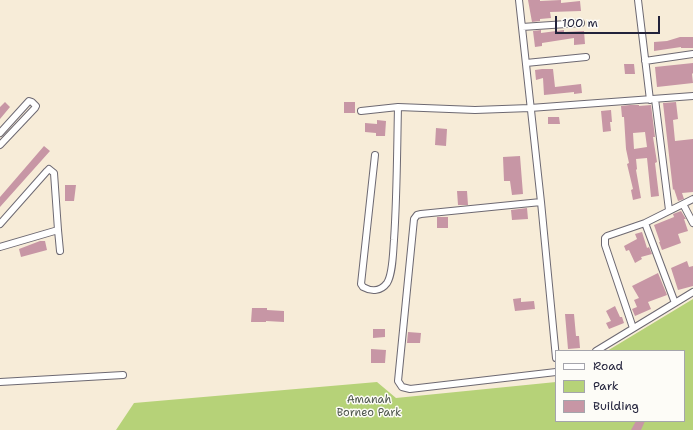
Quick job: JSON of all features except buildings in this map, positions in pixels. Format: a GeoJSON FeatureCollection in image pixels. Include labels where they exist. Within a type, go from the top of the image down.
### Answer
{"type":"FeatureCollection","features":[{"type":"Feature","properties":{"kind":"street"},"geometry":{"type":"LineString","coordinates":[[519,0],[555,350]]}},
{"type":"Feature","properties":{"kind":"street"},"geometry":{"type":"LineString","coordinates":[[638,0],[645,61],[653,100],[669,210]]}},
{"type":"Feature","properties":{"kind":"street"},"geometry":{"type":"LineString","coordinates":[[522,27],[581,23]]}},
{"type":"Feature","properties":{"kind":"street"},"geometry":{"type":"LineString","coordinates":[[645,61],[693,54]]}},
{"type":"Feature","properties":{"kind":"street"},"geometry":{"type":"LineString","coordinates":[[526,62],[586,57]]}},
{"type":"Feature","properties":{"kind":"street"},"geometry":{"type":"LineString","coordinates":[[361,111],[398,107],[475,110],[530,108],[693,96]]}},
{"type":"Feature","properties":{"kind":"street"},"geometry":{"type":"LineString","coordinates":[[0,133],[27,102],[30,101],[34,103],[36,106],[35,108],[0,145]]}},
{"type":"Feature","properties":{"kind":"street"},"geometry":{"type":"LineString","coordinates":[[375,155],[362,284],[363,287],[379,290],[388,281],[391,270],[395,217],[398,107]]}},
{"type":"Feature","properties":{"kind":"street"},"geometry":{"type":"LineString","coordinates":[[0,224],[49,169],[54,174],[60,251]]}},
{"type":"Feature","properties":{"kind":"street"},"geometry":{"type":"LineString","coordinates":[[633,328],[604,241],[607,236],[645,223],[693,199]]}},
{"type":"Feature","properties":{"kind":"street"},"geometry":{"type":"LineString","coordinates":[[541,202],[417,215],[414,219],[398,381],[402,387],[410,389],[555,372]]}},
{"type":"Feature","properties":{"kind":"street"},"geometry":{"type":"LineString","coordinates":[[683,204],[693,222]]}},
{"type":"Feature","properties":{"kind":"street"},"geometry":{"type":"LineString","coordinates":[[645,223],[675,303]]}},
{"type":"Feature","properties":{"kind":"street"},"geometry":{"type":"LineString","coordinates":[[0,247],[58,230]]}},
{"type":"Feature","properties":{"kind":"street"},"geometry":{"type":"LineString","coordinates":[[598,350],[693,292]]}},
{"type":"Feature","properties":{"kind":"street"},"geometry":{"type":"LineString","coordinates":[[0,382],[123,375]]}},
{"type":"Feature","properties":{"kind":"green space","name":"Amanah Borneo Park"},"geometry":{"type":"Polygon","coordinates":[[[693,299],[693,430],[116,430],[134,403],[377,382],[396,398],[555,382],[555,422],[685,422],[685,350],[609,350],[693,299]]]}}]}
